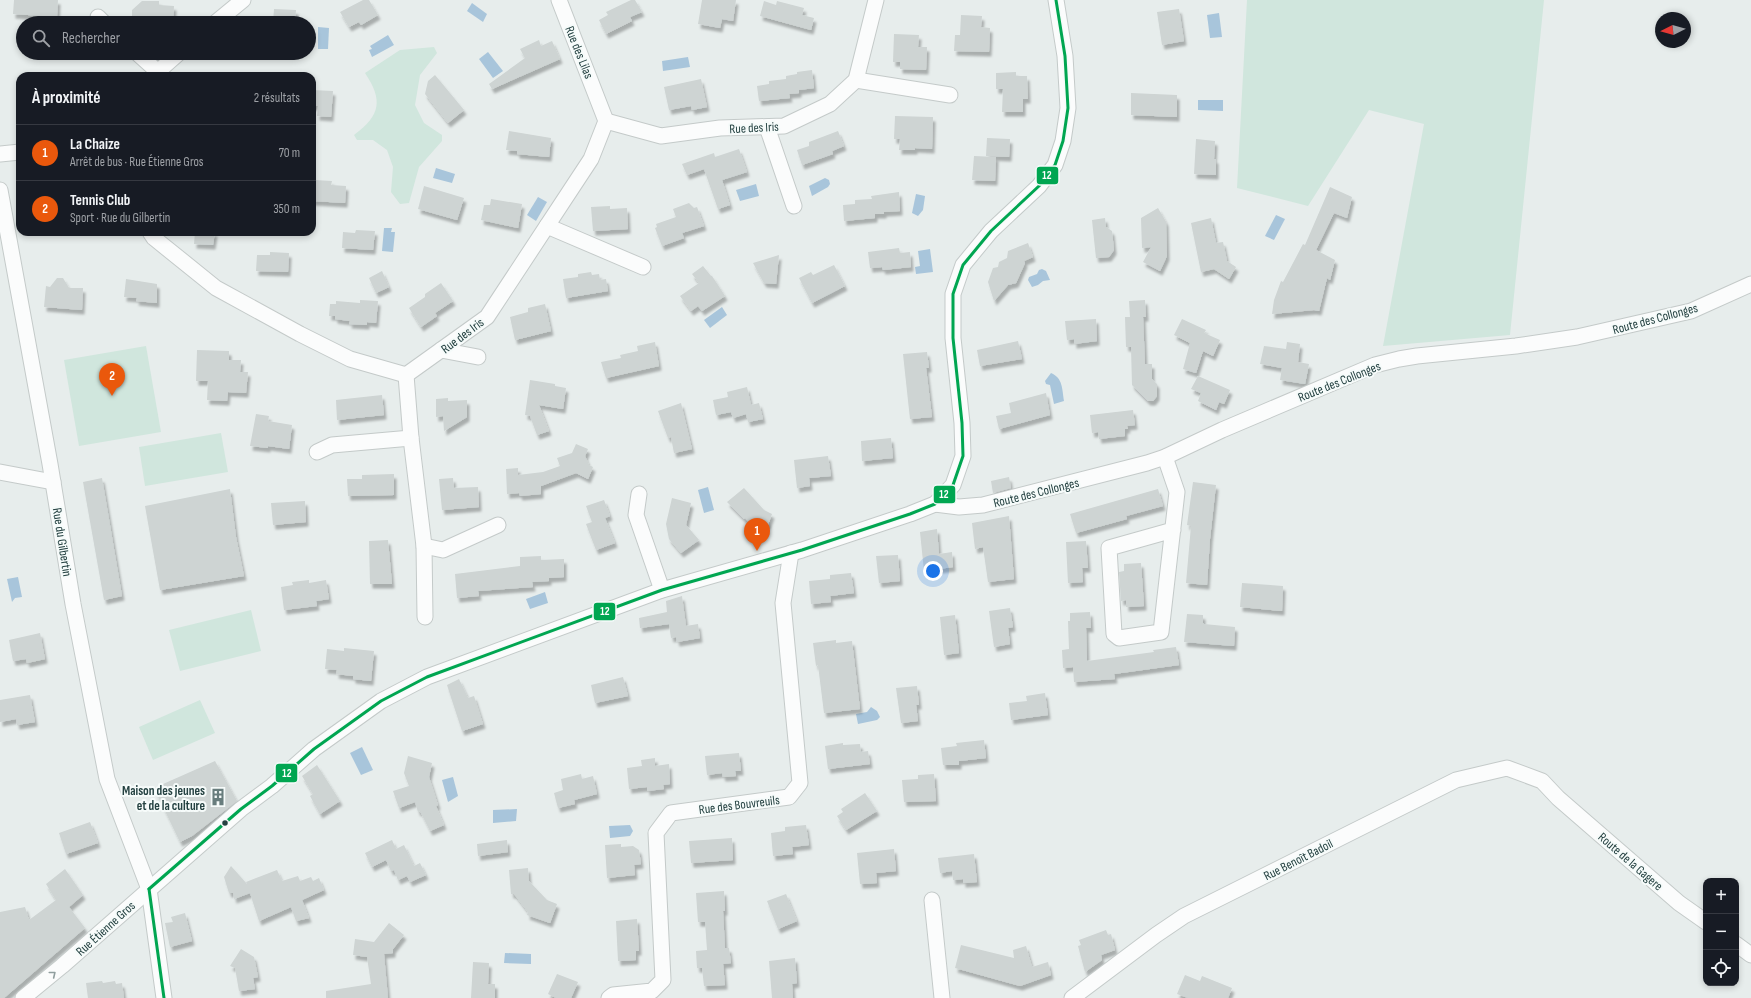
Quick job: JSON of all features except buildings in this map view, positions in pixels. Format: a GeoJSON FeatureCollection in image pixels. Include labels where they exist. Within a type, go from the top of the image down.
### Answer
{"type":"FeatureCollection","features":[{"type":"Feature","properties":{"kind":"street"},"geometry":{"type":"LineString","coordinates":[[224,16],[243,0]]}},
{"type":"Feature","properties":{"kind":"street","name":"Rue des Lilas"},"geometry":{"type":"LineString","coordinates":[[559,0],[606,120]]}},
{"type":"Feature","properties":{"kind":"street"},"geometry":{"type":"LineString","coordinates":[[876,0],[856,80],[950,95]]}},
{"type":"Feature","properties":{"kind":"street"},"geometry":{"type":"LineString","coordinates":[[936,504],[953,485],[963,456],[962,424],[953,338],[952,294],[963,265],[991,231],[1039,186],[1054,164],[1063,141],[1068,108],[1064,56],[1056,0]]}},
{"type":"Feature","properties":{"kind":"street"},"geometry":{"type":"LineString","coordinates":[[143,60],[153,72]]}},
{"type":"Feature","properties":{"kind":"street"},"geometry":{"type":"LineString","coordinates":[[157,72],[171,60]]}},
{"type":"Feature","properties":{"kind":"street","name":"Rue des Iris"},"geometry":{"type":"LineString","coordinates":[[406,375],[487,317],[591,159],[606,120],[661,136],[720,128],[784,126],[830,104],[856,80]]}},
{"type":"Feature","properties":{"kind":"street"},"geometry":{"type":"LineString","coordinates":[[766,126],[794,206]]}},
{"type":"Feature","properties":{"kind":"street"},"geometry":{"type":"LineString","coordinates":[[0,154],[16,152]]}},
{"type":"Feature","properties":{"kind":"street","name":"Rue du Gilbertin"},"geometry":{"type":"LineString","coordinates":[[0,190],[53,482],[73,604],[106,779],[149,889],[164,998]]}},
{"type":"Feature","properties":{"kind":"street"},"geometry":{"type":"LineString","coordinates":[[547,226],[643,267]]}},
{"type":"Feature","properties":{"kind":"street"},"geometry":{"type":"LineString","coordinates":[[153,236],[216,288],[300,334],[350,359],[406,375],[411,438],[424,546],[425,616]]}},
{"type":"Feature","properties":{"kind":"street","name":"Route des Collonges"},"geometry":{"type":"LineString","coordinates":[[936,504],[959,508],[983,506],[1165,457],[1222,430],[1375,365],[1417,356],[1516,346],[1577,337],[1691,311],[1751,284]]}},
{"type":"Feature","properties":{"kind":"street"},"geometry":{"type":"LineString","coordinates":[[441,350],[478,358]]}},
{"type":"Feature","properties":{"kind":"street"},"geometry":{"type":"LineString","coordinates":[[317,452],[332,445],[411,438]]}},
{"type":"Feature","properties":{"kind":"street"},"geometry":{"type":"LineString","coordinates":[[1165,457],[1177,492],[1173,530],[1161,632],[1119,638],[1114,634],[1109,548],[1173,530]]}},
{"type":"Feature","properties":{"kind":"street"},"geometry":{"type":"LineString","coordinates":[[0,472],[53,482]]}},
{"type":"Feature","properties":{"kind":"street"},"geometry":{"type":"LineString","coordinates":[[639,494],[636,515],[662,590]]}},
{"type":"Feature","properties":{"kind":"street","name":"Rue Étienne Gros"},"geometry":{"type":"LineString","coordinates":[[23,998],[62,966],[241,809],[272,786],[314,749],[382,701],[446,669],[662,590],[791,553],[936,504]]}},
{"type":"Feature","properties":{"kind":"street"},"geometry":{"type":"LineString","coordinates":[[424,546],[443,550],[498,525]]}},
{"type":"Feature","properties":{"kind":"street","name":"Rue des Bouvreuils"},"geometry":{"type":"LineString","coordinates":[[609,998],[613,996],[652,991],[663,980],[656,833],[671,812],[789,797],[800,783],[783,603],[791,553]]}},
{"type":"Feature","properties":{"kind":"street","name":"Rue Benoît Badoil"},"geometry":{"type":"LineString","coordinates":[[1072,998],[1156,935],[1184,916],[1456,780],[1507,768],[1542,781]]}},
{"type":"Feature","properties":{"kind":"street","name":"Route de la Gagere"},"geometry":{"type":"LineString","coordinates":[[1542,781],[1558,798],[1679,902],[1703,920]]}},
{"type":"Feature","properties":{"kind":"street"},"geometry":{"type":"LineString","coordinates":[[932,900],[942,998]]}},
{"type":"Feature","properties":{"kind":"street"},"geometry":{"type":"LineString","coordinates":[[1739,946],[1751,955]]}},
{"type":"Feature","properties":{"kind":"green space"},"geometry":{"type":"Polygon","coordinates":[[[1247,0],[1544,0],[1510,335],[1383,346],[1424,124],[1369,110],[1308,206],[1237,188],[1247,0]]]}},
{"type":"Feature","properties":{"kind":"green space"},"geometry":{"type":"Polygon","coordinates":[[[434,47],[437,53],[420,75],[415,105],[424,123],[442,135],[442,141],[419,167],[409,203],[400,204],[391,192],[393,167],[387,150],[373,140],[357,140],[354,135],[370,121],[376,107],[377,99],[375,91],[365,73],[400,50],[434,47]]]}},
{"type":"Feature","properties":{"kind":"green space"},"geometry":{"type":"Polygon","coordinates":[[[146,346],[161,432],[79,446],[64,360],[146,346]]]}},
{"type":"Feature","properties":{"kind":"green space"},"geometry":{"type":"Polygon","coordinates":[[[221,433],[228,472],[145,486],[139,447],[221,433]]]}},
{"type":"Feature","properties":{"kind":"green space"},"geometry":{"type":"Polygon","coordinates":[[[251,610],[261,651],[180,671],[169,630],[251,610]]]}},
{"type":"Feature","properties":{"kind":"green space"},"geometry":{"type":"Polygon","coordinates":[[[200,700],[215,733],[153,760],[139,727],[200,700]]]}},
{"type":"Feature","properties":{"kind":"water"},"geometry":{"type":"Polygon","coordinates":[[[472,3],[487,14],[483,22],[467,11],[472,3]]]}},
{"type":"Feature","properties":{"kind":"water"},"geometry":{"type":"Polygon","coordinates":[[[1219,13],[1222,37],[1210,38],[1207,15],[1219,13]]]}},
{"type":"Feature","properties":{"kind":"water"},"geometry":{"type":"Polygon","coordinates":[[[318,27],[329,28],[328,49],[318,49],[318,27]]]}},
{"type":"Feature","properties":{"kind":"water"},"geometry":{"type":"Polygon","coordinates":[[[388,35],[394,45],[372,57],[369,50],[372,49],[370,46],[388,35]]]}},
{"type":"Feature","properties":{"kind":"water"},"geometry":{"type":"Polygon","coordinates":[[[488,52],[503,71],[493,78],[479,59],[488,52]]]}},
{"type":"Feature","properties":{"kind":"water"},"geometry":{"type":"Polygon","coordinates":[[[688,57],[690,67],[663,71],[662,61],[688,57]]]}},
{"type":"Feature","properties":{"kind":"water"},"geometry":{"type":"Polygon","coordinates":[[[1198,100],[1223,100],[1223,111],[1198,110],[1198,100]]]}},
{"type":"Feature","properties":{"kind":"water"},"geometry":{"type":"Polygon","coordinates":[[[436,168],[455,174],[452,183],[433,178],[436,168]]]}},
{"type":"Feature","properties":{"kind":"water"},"geometry":{"type":"Polygon","coordinates":[[[825,178],[829,180],[830,184],[828,187],[812,196],[809,186],[825,178]]]}},
{"type":"Feature","properties":{"kind":"water"},"geometry":{"type":"Polygon","coordinates":[[[756,184],[759,196],[740,201],[736,190],[756,184]]]}},
{"type":"Feature","properties":{"kind":"water"},"geometry":{"type":"Polygon","coordinates":[[[916,194],[925,196],[923,210],[918,216],[912,213],[916,194]]]}},
{"type":"Feature","properties":{"kind":"water"},"geometry":{"type":"Polygon","coordinates":[[[538,197],[547,202],[536,221],[527,215],[538,197]]]}},
{"type":"Feature","properties":{"kind":"water"},"geometry":{"type":"Polygon","coordinates":[[[1276,215],[1285,219],[1274,240],[1265,236],[1276,215]]]}},
{"type":"Feature","properties":{"kind":"water"},"geometry":{"type":"Polygon","coordinates":[[[384,228],[392,228],[391,232],[395,232],[393,252],[382,251],[384,228]]]}},
{"type":"Feature","properties":{"kind":"water"},"geometry":{"type":"Polygon","coordinates":[[[930,249],[933,272],[916,274],[915,267],[920,266],[918,251],[930,249]]]}},
{"type":"Feature","properties":{"kind":"water"},"geometry":{"type":"Polygon","coordinates":[[[1042,269],[1046,271],[1050,280],[1043,281],[1032,287],[1028,280],[1029,277],[1037,274],[1039,270],[1042,269]]]}},
{"type":"Feature","properties":{"kind":"water"},"geometry":{"type":"Polygon","coordinates":[[[722,307],[727,315],[710,328],[704,320],[722,307]]]}},
{"type":"Feature","properties":{"kind":"water"},"geometry":{"type":"Polygon","coordinates":[[[1051,373],[1060,381],[1064,401],[1054,404],[1050,385],[1046,384],[1045,381],[1051,373]]]}},
{"type":"Feature","properties":{"kind":"water"},"geometry":{"type":"Polygon","coordinates":[[[708,487],[714,510],[704,513],[698,490],[708,487]]]}},
{"type":"Feature","properties":{"kind":"water"},"geometry":{"type":"Polygon","coordinates":[[[18,577],[22,597],[15,598],[12,602],[7,579],[18,577]]]}},
{"type":"Feature","properties":{"kind":"water"},"geometry":{"type":"Polygon","coordinates":[[[545,592],[548,603],[530,609],[526,599],[545,592]]]}},
{"type":"Feature","properties":{"kind":"water"},"geometry":{"type":"Polygon","coordinates":[[[871,707],[877,711],[880,717],[877,720],[858,724],[856,714],[867,712],[871,707]]]}},
{"type":"Feature","properties":{"kind":"water"},"geometry":{"type":"Polygon","coordinates":[[[362,747],[373,770],[361,775],[350,753],[362,747]]]}},
{"type":"Feature","properties":{"kind":"water"},"geometry":{"type":"Polygon","coordinates":[[[453,777],[458,796],[448,802],[442,780],[453,777]]]}},
{"type":"Feature","properties":{"kind":"water"},"geometry":{"type":"Polygon","coordinates":[[[517,809],[516,821],[493,823],[493,810],[517,809]]]}},
{"type":"Feature","properties":{"kind":"water"},"geometry":{"type":"Polygon","coordinates":[[[630,825],[633,831],[630,836],[610,838],[609,826],[630,825]]]}},
{"type":"Feature","properties":{"kind":"water"},"geometry":{"type":"Polygon","coordinates":[[[505,953],[531,954],[531,964],[504,963],[505,953]]]}},
{"type":"Feature","properties":{"kind":"transit line","name":"12"},"geometry":{"type":"LineString","coordinates":[[149,889],[241,809],[272,786],[314,749],[381,701],[427,677],[662,590],[802,550],[910,514],[935,504],[953,485],[963,456],[962,423],[953,338],[953,294],[963,265],[991,231],[1039,186],[1055,165],[1063,141],[1068,108],[1065,56],[1056,0]]}},
{"type":"Feature","properties":{"kind":"transit line","name":"12"},"geometry":{"type":"LineString","coordinates":[[149,889],[164,998]]}},
{"type":"Feature","properties":{"kind":"place","name":"Tennis Club"},"geometry":{"type":"Point","coordinates":[112,396]}},
{"type":"Feature","properties":{"kind":"place","name":"La Chaize"},"geometry":{"type":"Point","coordinates":[757,551]}},
{"type":"Feature","properties":{"kind":"place","name":"Maison des jeunes et de la culture"},"geometry":{"type":"Point","coordinates":[218,797]}}]}
